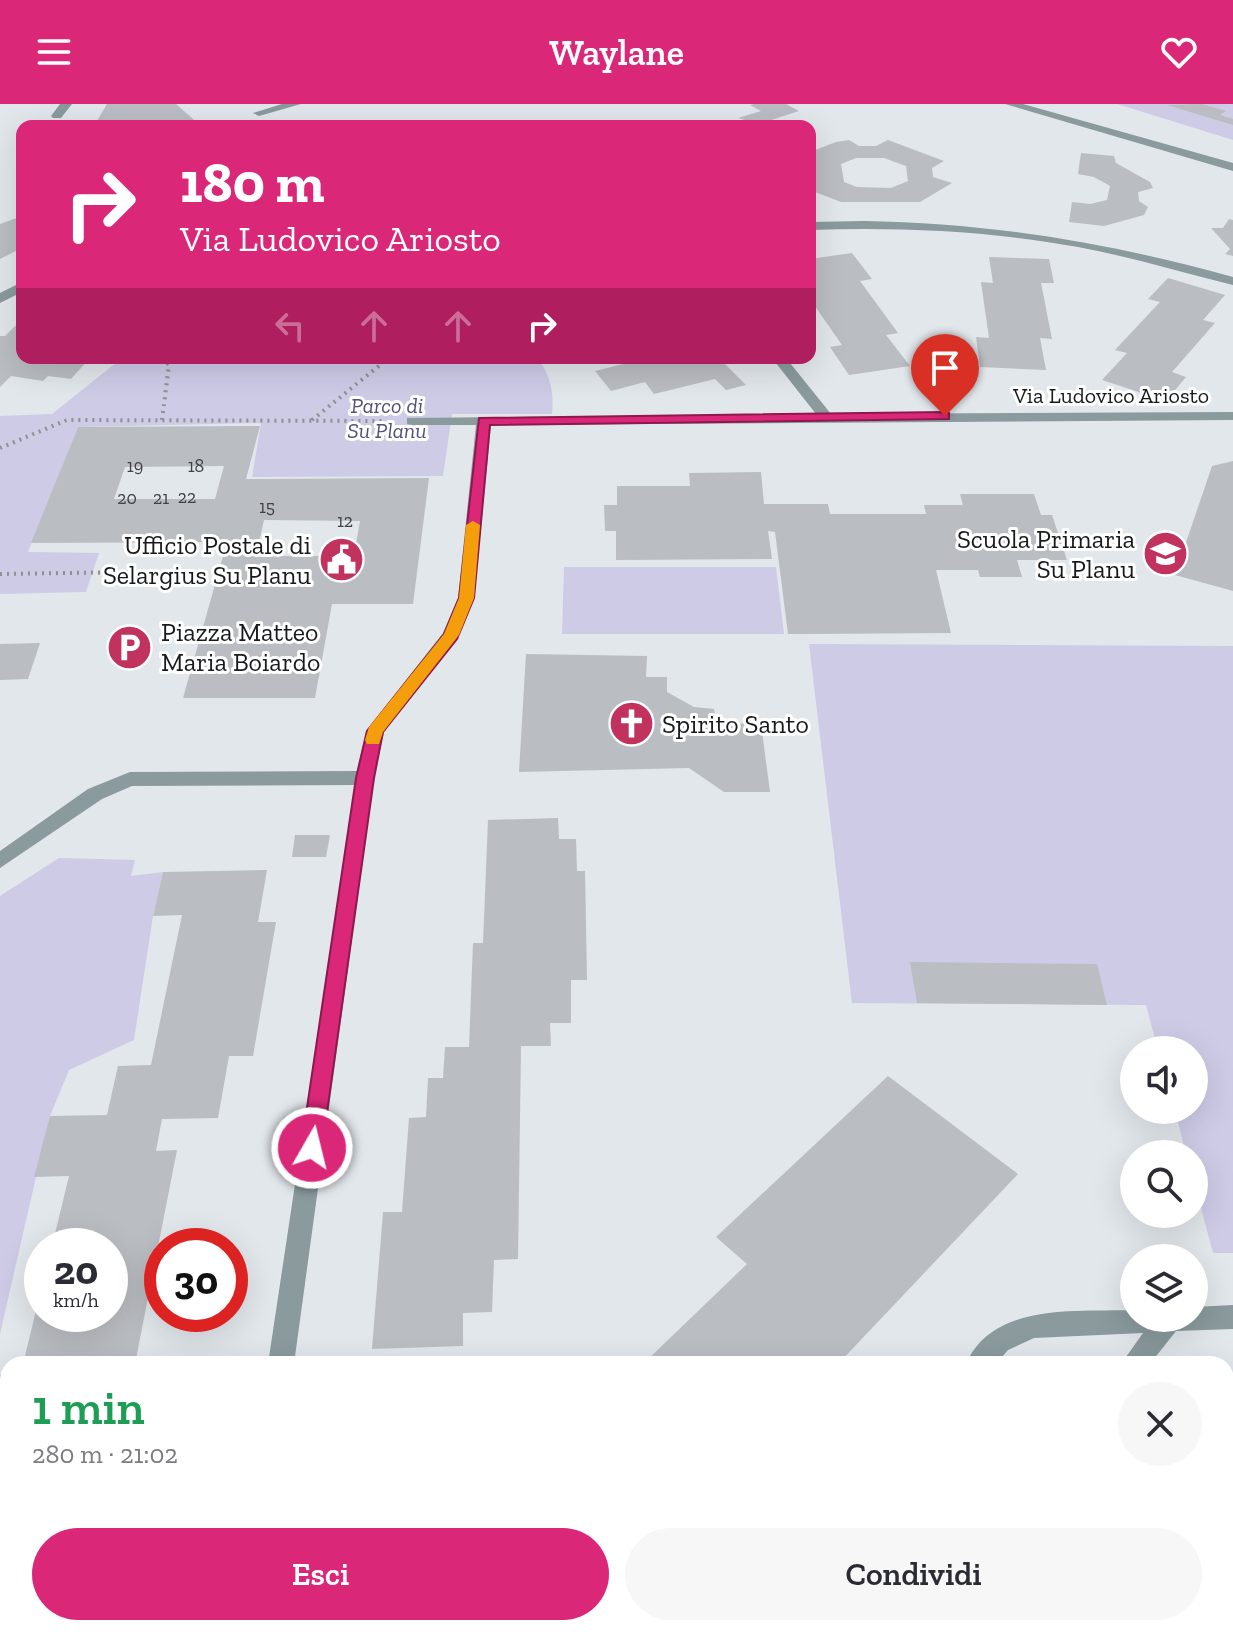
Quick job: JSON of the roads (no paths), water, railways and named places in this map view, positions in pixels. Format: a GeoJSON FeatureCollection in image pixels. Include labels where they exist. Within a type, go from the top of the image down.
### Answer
{"type":"FeatureCollection","features":[{"type":"Feature","properties":{"kind":"street"},"geometry":{"type":"LineString","coordinates":[[57,116],[66,104]]}},
{"type":"Feature","properties":{"kind":"street"},"geometry":{"type":"LineString","coordinates":[[259,113],[295,104]]}},
{"type":"Feature","properties":{"kind":"street"},"geometry":{"type":"LineString","coordinates":[[1011,104],[1233,167]]}},
{"type":"Feature","properties":{"kind":"street"},"geometry":{"type":"LineString","coordinates":[[816,226],[998,229],[1119,249],[1233,281]]}},
{"type":"Feature","properties":{"kind":"street"},"geometry":{"type":"LineString","coordinates":[[784,364],[826,417]]}},
{"type":"Feature","properties":{"kind":"street","name":"Via Ludovico Ariosto"},"geometry":{"type":"LineString","coordinates":[[412,421],[1233,416]]}},
{"type":"Feature","properties":{"kind":"street"},"geometry":{"type":"LineString","coordinates":[[282,1356],[365,778],[375,731],[451,635],[466,598],[484,421]]}},
{"type":"Feature","properties":{"kind":"street"},"geometry":{"type":"LineString","coordinates":[[0,861],[95,794],[130,779],[365,778]]}},
{"type":"Feature","properties":{"kind":"street"},"geometry":{"type":"LineString","coordinates":[[1208,1318],[1233,1317]]}},
{"type":"Feature","properties":{"kind":"street"},"geometry":{"type":"LineString","coordinates":[[986,1356],[999,1341],[1033,1326],[1120,1322]]}},
{"type":"Feature","properties":{"kind":"street"},"geometry":{"type":"LineString","coordinates":[[1140,1356],[1159,1332]]}},
{"type":"Feature","properties":{"kind":"place","name":"Scuola Primaria Su Planu"},"geometry":{"type":"Point","coordinates":[1166,554]}},
{"type":"Feature","properties":{"kind":"place","name":"Ufficio Postale di Selargius Su Planu"},"geometry":{"type":"Point","coordinates":[342,560]}},
{"type":"Feature","properties":{"kind":"place","name":"Piazza Matteo Maria Boiardo"},"geometry":{"type":"Point","coordinates":[130,647]}},
{"type":"Feature","properties":{"kind":"place","name":"Spirito Santo"},"geometry":{"type":"Point","coordinates":[631,724]}},
{"type":"Feature","properties":{"kind":"park label","name":"Parco di Su Planu"},"geometry":{"type":"Point","coordinates":[387,418]}}]}
